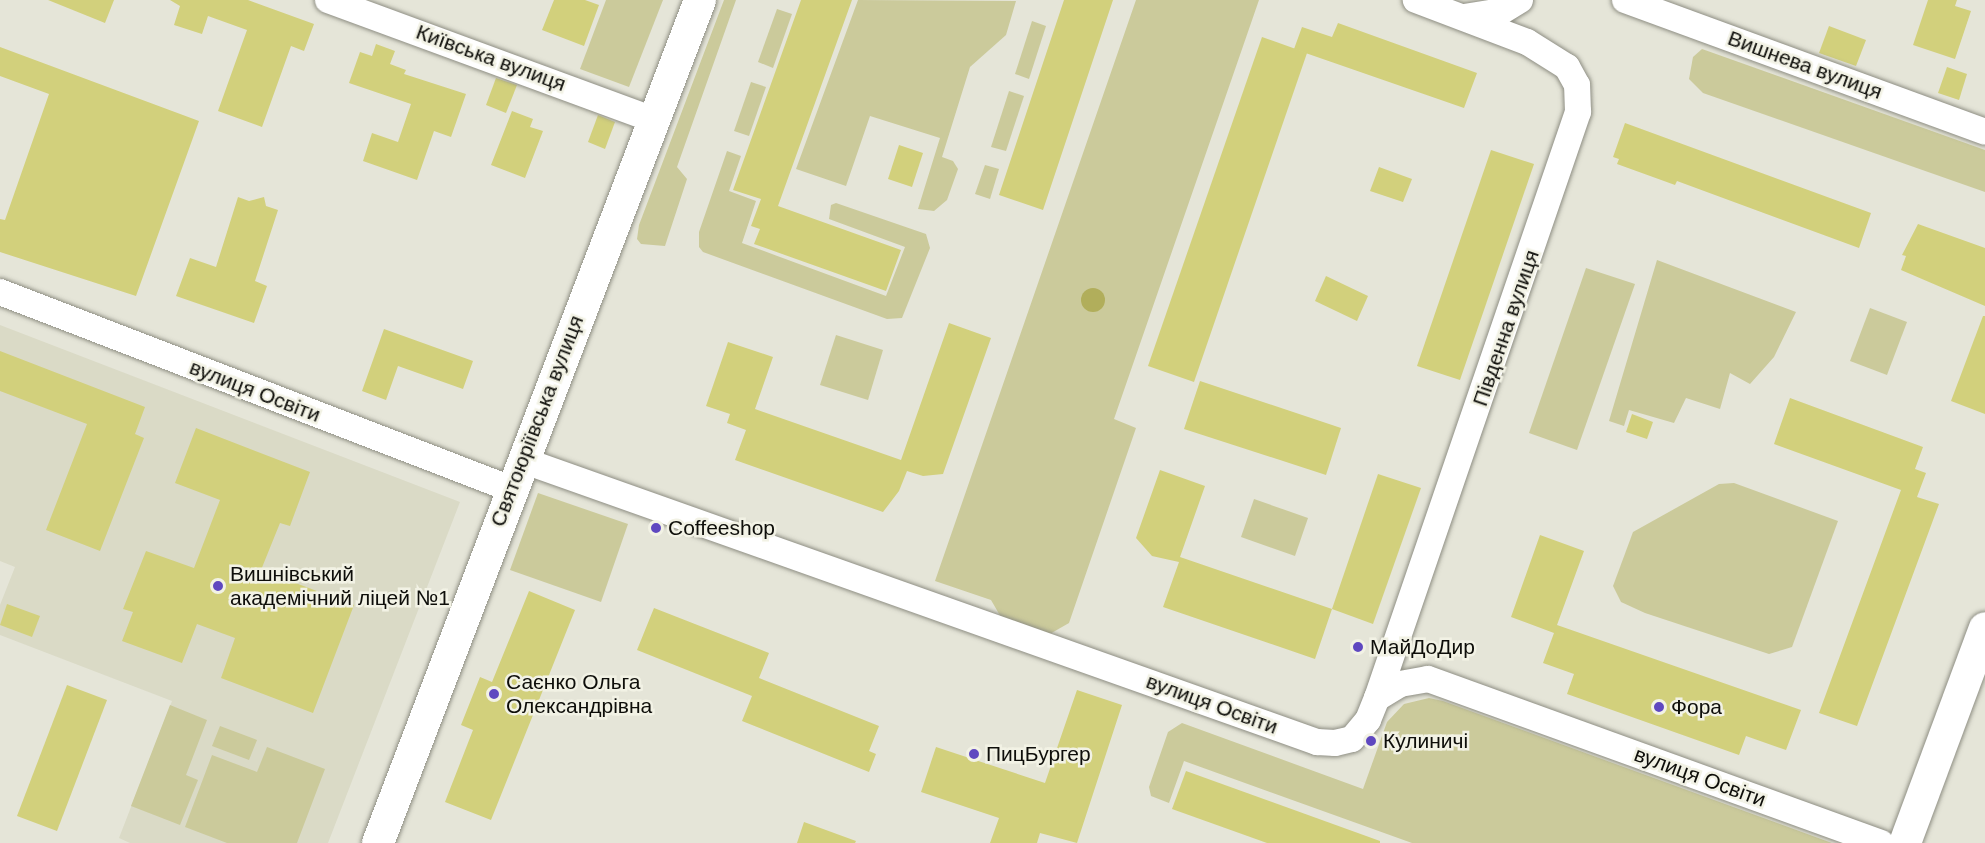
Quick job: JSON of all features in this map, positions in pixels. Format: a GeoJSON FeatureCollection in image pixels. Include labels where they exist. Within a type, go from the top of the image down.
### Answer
{"type":"FeatureCollection","features":[{"type":"Feature","properties":{"kind":"street","name":"Київська вулиця"},"geometry":{"type":"LineString","coordinates":[[328,0],[652,119]]}},
{"type":"Feature","properties":{"kind":"street","name":"Святоюріївська вулиця"},"geometry":{"type":"LineString","coordinates":[[378,843],[652,119],[700,0]]}},
{"type":"Feature","properties":{"kind":"street"},"geometry":{"type":"LineString","coordinates":[[1416,0],[1463,17],[1502,11],[1520,0]]}},
{"type":"Feature","properties":{"kind":"street","name":"Вишнева вулиця"},"geometry":{"type":"LineString","coordinates":[[1625,0],[1985,132]]}},
{"type":"Feature","properties":{"kind":"street","name":"Південна вулиця"},"geometry":{"type":"LineString","coordinates":[[1377,698],[1578,112],[1577,85],[1567,67],[1527,42],[1463,17]]}},
{"type":"Feature","properties":{"kind":"street","name":"вулиця Освіти"},"geometry":{"type":"LineString","coordinates":[[0,292],[511,489]]}},
{"type":"Feature","properties":{"kind":"street","name":"вулиця Освіти"},"geometry":{"type":"LineString","coordinates":[[522,460],[1317,742],[1352,739],[1368,720],[1377,698],[1400,684],[1428,679],[1881,843]]}},
{"type":"Feature","properties":{"kind":"street"},"geometry":{"type":"LineString","coordinates":[[1905,843],[1985,628]]}},
{"type":"Feature","properties":{"kind":"shaded area"},"geometry":{"type":"Polygon","coordinates":[[[1093,288],[1098,289],[1104,295],[1104,305],[1098,311],[1093,312],[1088,311],[1082,305],[1081,300],[1082,295],[1088,289],[1093,288]]]}},
{"type":"Feature","properties":{"kind":"shaded area","name":"Вишнівський академічний ліцей №1"},"geometry":{"type":"Polygon","coordinates":[[[0,325],[460,502],[328,843],[130,843],[119,838],[172,701],[0,635],[0,605],[15,567],[0,561],[0,325]]]}},
{"type":"Feature","properties":{"kind":"green space"},"geometry":{"type":"Polygon","coordinates":[[[606,0],[663,0],[629,87],[580,69],[606,0]]]}},
{"type":"Feature","properties":{"kind":"green space"},"geometry":{"type":"Polygon","coordinates":[[[724,0],[736,0],[677,167],[687,179],[665,246],[641,244],[637,239],[639,225],[724,0]]]}},
{"type":"Feature","properties":{"kind":"green space"},"geometry":{"type":"Polygon","coordinates":[[[858,0],[1016,1],[1006,35],[970,67],[942,157],[953,161],[958,169],[947,200],[934,211],[918,209],[940,138],[870,116],[846,186],[796,169],[858,0]]]}},
{"type":"Feature","properties":{"kind":"green space"},"geometry":{"type":"Polygon","coordinates":[[[1136,0],[1259,0],[1114,419],[1136,428],[1069,623],[1048,635],[1002,619],[991,600],[935,581],[1136,0]]]}},
{"type":"Feature","properties":{"kind":"green space"},"geometry":{"type":"Polygon","coordinates":[[[777,9],[792,14],[773,68],[758,62],[777,9]]]}},
{"type":"Feature","properties":{"kind":"green space"},"geometry":{"type":"Polygon","coordinates":[[[1032,21],[1046,26],[1029,79],[1015,74],[1032,21]]]}},
{"type":"Feature","properties":{"kind":"green space"},"geometry":{"type":"Polygon","coordinates":[[[1702,49],[1985,150],[1985,192],[1703,93],[1689,79],[1693,57],[1702,49]]]}},
{"type":"Feature","properties":{"kind":"green space"},"geometry":{"type":"Polygon","coordinates":[[[751,82],[766,87],[749,136],[734,131],[751,82]]]}},
{"type":"Feature","properties":{"kind":"green space"},"geometry":{"type":"Polygon","coordinates":[[[1009,91],[1024,96],[1006,151],[991,147],[1009,91]]]}},
{"type":"Feature","properties":{"kind":"green space"},"geometry":{"type":"Polygon","coordinates":[[[727,151],[741,156],[729,191],[756,201],[742,243],[886,296],[905,247],[829,219],[831,205],[836,203],[926,234],[930,248],[902,318],[887,319],[703,252],[699,247],[699,232],[727,151]]]}},
{"type":"Feature","properties":{"kind":"green space"},"geometry":{"type":"Polygon","coordinates":[[[985,165],[999,169],[990,199],[975,194],[985,165]]]}},
{"type":"Feature","properties":{"kind":"green space"},"geometry":{"type":"Polygon","coordinates":[[[1657,260],[1796,312],[1774,357],[1750,384],[1730,373],[1720,409],[1686,398],[1674,423],[1629,410],[1624,426],[1609,421],[1657,260]]]}},
{"type":"Feature","properties":{"kind":"green space"},"geometry":{"type":"Polygon","coordinates":[[[1586,268],[1635,284],[1577,450],[1529,433],[1586,268]]]}},
{"type":"Feature","properties":{"kind":"green space"},"geometry":{"type":"Polygon","coordinates":[[[1870,308],[1907,322],[1887,375],[1850,361],[1870,308]]]}},
{"type":"Feature","properties":{"kind":"green space"},"geometry":{"type":"Polygon","coordinates":[[[836,335],[883,350],[868,400],[820,385],[836,335]]]}},
{"type":"Feature","properties":{"kind":"green space"},"geometry":{"type":"Polygon","coordinates":[[[1734,483],[1838,521],[1792,647],[1769,654],[1645,613],[1621,602],[1613,586],[1633,532],[1719,484],[1734,483]]]}},
{"type":"Feature","properties":{"kind":"green space"},"geometry":{"type":"Polygon","coordinates":[[[538,493],[628,524],[601,602],[510,570],[538,493]]]}},
{"type":"Feature","properties":{"kind":"green space"},"geometry":{"type":"Polygon","coordinates":[[[1254,499],[1308,518],[1295,556],[1241,537],[1254,499]]]}},
{"type":"Feature","properties":{"kind":"green space"},"geometry":{"type":"Polygon","coordinates":[[[1429,698],[1443,701],[1832,843],[1412,843],[1184,761],[1169,803],[1151,796],[1149,787],[1168,732],[1182,723],[1363,789],[1387,722],[1404,704],[1429,698]]]}},
{"type":"Feature","properties":{"kind":"green space"},"geometry":{"type":"Polygon","coordinates":[[[170,705],[207,720],[186,775],[198,780],[180,825],[131,806],[170,705]]]}},
{"type":"Feature","properties":{"kind":"green space"},"geometry":{"type":"Polygon","coordinates":[[[220,726],[257,740],[249,760],[212,746],[220,726]]]}},
{"type":"Feature","properties":{"kind":"green space"},"geometry":{"type":"Polygon","coordinates":[[[267,747],[325,769],[297,843],[227,843],[185,827],[212,755],[257,772],[267,747]]]}},
{"type":"Feature","properties":{"kind":"building"},"geometry":{"type":"Polygon","coordinates":[[[48,0],[114,0],[105,23],[48,0]]]}},
{"type":"Feature","properties":{"kind":"building"},"geometry":{"type":"Polygon","coordinates":[[[170,0],[248,0],[314,24],[304,51],[291,46],[262,127],[218,111],[247,30],[208,16],[202,34],[174,25],[180,6],[170,0]]]}},
{"type":"Feature","properties":{"kind":"building"},"geometry":{"type":"Polygon","coordinates":[[[554,0],[585,0],[599,5],[584,46],[542,30],[554,0]]]}},
{"type":"Feature","properties":{"kind":"building"},"geometry":{"type":"Polygon","coordinates":[[[801,0],[852,0],[778,206],[901,250],[886,291],[754,244],[760,229],[751,226],[761,199],[733,190],[801,0]]]}},
{"type":"Feature","properties":{"kind":"building"},"geometry":{"type":"Polygon","coordinates":[[[1064,0],[1113,0],[1043,210],[999,195],[1064,0]]]}},
{"type":"Feature","properties":{"kind":"building"},"geometry":{"type":"Polygon","coordinates":[[[1928,0],[1957,0],[1955,6],[1971,11],[1955,59],[1913,45],[1928,0]]]}},
{"type":"Feature","properties":{"kind":"building"},"geometry":{"type":"Polygon","coordinates":[[[1338,23],[1477,73],[1464,108],[1294,49],[1302,27],[1332,37],[1338,23]]]}},
{"type":"Feature","properties":{"kind":"building"},"geometry":{"type":"Polygon","coordinates":[[[1829,26],[1866,40],[1856,66],[1819,53],[1829,26]]]}},
{"type":"Feature","properties":{"kind":"building"},"geometry":{"type":"Polygon","coordinates":[[[1262,37],[1307,53],[1194,382],[1148,366],[1262,37]]]}},
{"type":"Feature","properties":{"kind":"building"},"geometry":{"type":"Polygon","coordinates":[[[376,44],[395,51],[390,64],[406,70],[404,74],[466,94],[451,137],[434,131],[417,180],[363,161],[372,133],[398,142],[411,104],[349,83],[360,52],[372,56],[376,44]]]}},
{"type":"Feature","properties":{"kind":"building"},"geometry":{"type":"Polygon","coordinates":[[[0,47],[199,121],[136,296],[0,252],[0,219],[5,220],[49,94],[0,76],[0,47]]]}},
{"type":"Feature","properties":{"kind":"building"},"geometry":{"type":"Polygon","coordinates":[[[1947,67],[1967,74],[1959,100],[1938,93],[1947,67]]]}},
{"type":"Feature","properties":{"kind":"building"},"geometry":{"type":"Polygon","coordinates":[[[496,78],[517,85],[506,113],[486,105],[496,78]]]}},
{"type":"Feature","properties":{"kind":"building"},"geometry":{"type":"Polygon","coordinates":[[[512,111],[533,119],[530,127],[543,131],[525,178],[491,165],[512,111]]]}},
{"type":"Feature","properties":{"kind":"building"},"geometry":{"type":"Polygon","coordinates":[[[598,115],[615,122],[605,149],[588,142],[598,115]]]}},
{"type":"Feature","properties":{"kind":"building"},"geometry":{"type":"Polygon","coordinates":[[[1625,123],[1871,213],[1859,248],[1677,181],[1675,185],[1617,164],[1619,159],[1613,157],[1625,123]]]}},
{"type":"Feature","properties":{"kind":"building"},"geometry":{"type":"Polygon","coordinates":[[[899,145],[923,153],[912,187],[888,179],[899,145]]]}},
{"type":"Feature","properties":{"kind":"building"},"geometry":{"type":"Polygon","coordinates":[[[1491,150],[1534,164],[1460,380],[1417,366],[1491,150]]]}},
{"type":"Feature","properties":{"kind":"building"},"geometry":{"type":"Polygon","coordinates":[[[1379,167],[1412,179],[1403,202],[1370,191],[1379,167]]]}},
{"type":"Feature","properties":{"kind":"building"},"geometry":{"type":"Polygon","coordinates":[[[238,197],[249,201],[264,197],[266,206],[278,210],[255,281],[267,286],[254,323],[176,296],[190,258],[216,267],[238,197]]]}},
{"type":"Feature","properties":{"kind":"building"},"geometry":{"type":"Polygon","coordinates":[[[1918,224],[1985,248],[1985,306],[1901,270],[1906,256],[1902,255],[1918,224]]]}},
{"type":"Feature","properties":{"kind":"building"},"geometry":{"type":"Polygon","coordinates":[[[1326,276],[1368,296],[1357,321],[1315,301],[1326,276]]]}},
{"type":"Feature","properties":{"kind":"building"},"geometry":{"type":"Polygon","coordinates":[[[1983,316],[1985,316],[1985,414],[1951,401],[1983,316]]]}},
{"type":"Feature","properties":{"kind":"building"},"geometry":{"type":"Polygon","coordinates":[[[949,323],[991,338],[943,474],[923,476],[907,471],[899,491],[883,512],[735,460],[746,430],[727,423],[730,414],[706,406],[728,342],[773,357],[755,409],[901,460],[949,323]]]}},
{"type":"Feature","properties":{"kind":"building"},"geometry":{"type":"Polygon","coordinates":[[[384,329],[473,361],[463,389],[398,366],[386,400],[362,391],[384,329]]]}},
{"type":"Feature","properties":{"kind":"building"},"geometry":{"type":"Polygon","coordinates":[[[0,351],[145,407],[135,434],[144,438],[100,551],[46,530],[87,424],[0,391],[0,351]]]}},
{"type":"Feature","properties":{"kind":"building"},"geometry":{"type":"Polygon","coordinates":[[[1200,381],[1341,428],[1326,475],[1184,429],[1200,381]]]}},
{"type":"Feature","properties":{"kind":"building"},"geometry":{"type":"Polygon","coordinates":[[[1790,398],[1923,447],[1915,469],[1926,473],[1917,497],[1939,504],[1857,726],[1819,713],[1901,490],[1774,444],[1790,398]]]}},
{"type":"Feature","properties":{"kind":"building"},"geometry":{"type":"Polygon","coordinates":[[[1632,414],[1653,422],[1647,439],[1626,432],[1632,414]]]}},
{"type":"Feature","properties":{"kind":"building"},"geometry":{"type":"Polygon","coordinates":[[[196,428],[310,472],[290,526],[280,523],[261,570],[354,605],[313,713],[221,678],[235,638],[197,624],[182,663],[122,641],[133,612],[123,609],[146,551],[194,568],[220,500],[175,483],[196,428]]]}},
{"type":"Feature","properties":{"kind":"building"},"geometry":{"type":"Polygon","coordinates":[[[1160,470],[1205,486],[1180,557],[1332,609],[1315,659],[1163,607],[1179,562],[1152,556],[1136,538],[1160,470]]]}},
{"type":"Feature","properties":{"kind":"building"},"geometry":{"type":"Polygon","coordinates":[[[1378,474],[1421,488],[1373,624],[1332,609],[1378,474]]]}},
{"type":"Feature","properties":{"kind":"building"},"geometry":{"type":"Polygon","coordinates":[[[1540,535],[1584,551],[1557,625],[1801,710],[1786,750],[1746,736],[1739,755],[1567,694],[1574,674],[1543,663],[1554,633],[1511,617],[1540,535]]]}},
{"type":"Feature","properties":{"kind":"building"},"geometry":{"type":"Polygon","coordinates":[[[529,591],[575,610],[491,820],[445,802],[473,730],[461,725],[480,677],[492,682],[529,591]]]}},
{"type":"Feature","properties":{"kind":"building"},"geometry":{"type":"Polygon","coordinates":[[[7,604],[40,616],[32,637],[0,625],[7,604]]]}},
{"type":"Feature","properties":{"kind":"building"},"geometry":{"type":"Polygon","coordinates":[[[654,608],[769,653],[759,678],[879,726],[869,751],[876,754],[869,772],[742,721],[752,696],[637,650],[654,608]]]}},
{"type":"Feature","properties":{"kind":"building"},"geometry":{"type":"Polygon","coordinates":[[[67,685],[107,700],[57,831],[17,816],[67,685]]]}},
{"type":"Feature","properties":{"kind":"building"},"geometry":{"type":"Polygon","coordinates":[[[1077,690],[1122,705],[1077,843],[1040,833],[1037,843],[990,843],[999,818],[921,792],[936,747],[1045,783],[1077,690]]]}},
{"type":"Feature","properties":{"kind":"building"},"geometry":{"type":"Polygon","coordinates":[[[1186,771],[1380,841],[1380,843],[1267,843],[1172,809],[1186,771]]]}},
{"type":"Feature","properties":{"kind":"building"},"geometry":{"type":"Polygon","coordinates":[[[804,822],[856,841],[855,843],[797,843],[804,822]]]}},
{"type":"Feature","properties":{"kind":"place","name":"Coffeeshop"},"geometry":{"type":"Point","coordinates":[656,528]}},
{"type":"Feature","properties":{"kind":"place","name":"Вишнівський академічний ліцей №1"},"geometry":{"type":"Point","coordinates":[218,586]}},
{"type":"Feature","properties":{"kind":"place","name":"МайДоДир"},"geometry":{"type":"Point","coordinates":[1358,647]}},
{"type":"Feature","properties":{"kind":"place","name":"Саєнко Ольга Олександрівна"},"geometry":{"type":"Point","coordinates":[494,694]}},
{"type":"Feature","properties":{"kind":"place","name":"Фора"},"geometry":{"type":"Point","coordinates":[1659,707]}},
{"type":"Feature","properties":{"kind":"place","name":"Кулиничі"},"geometry":{"type":"Point","coordinates":[1371,741]}},
{"type":"Feature","properties":{"kind":"place","name":"ПицБургер"},"geometry":{"type":"Point","coordinates":[974,754]}}]}
